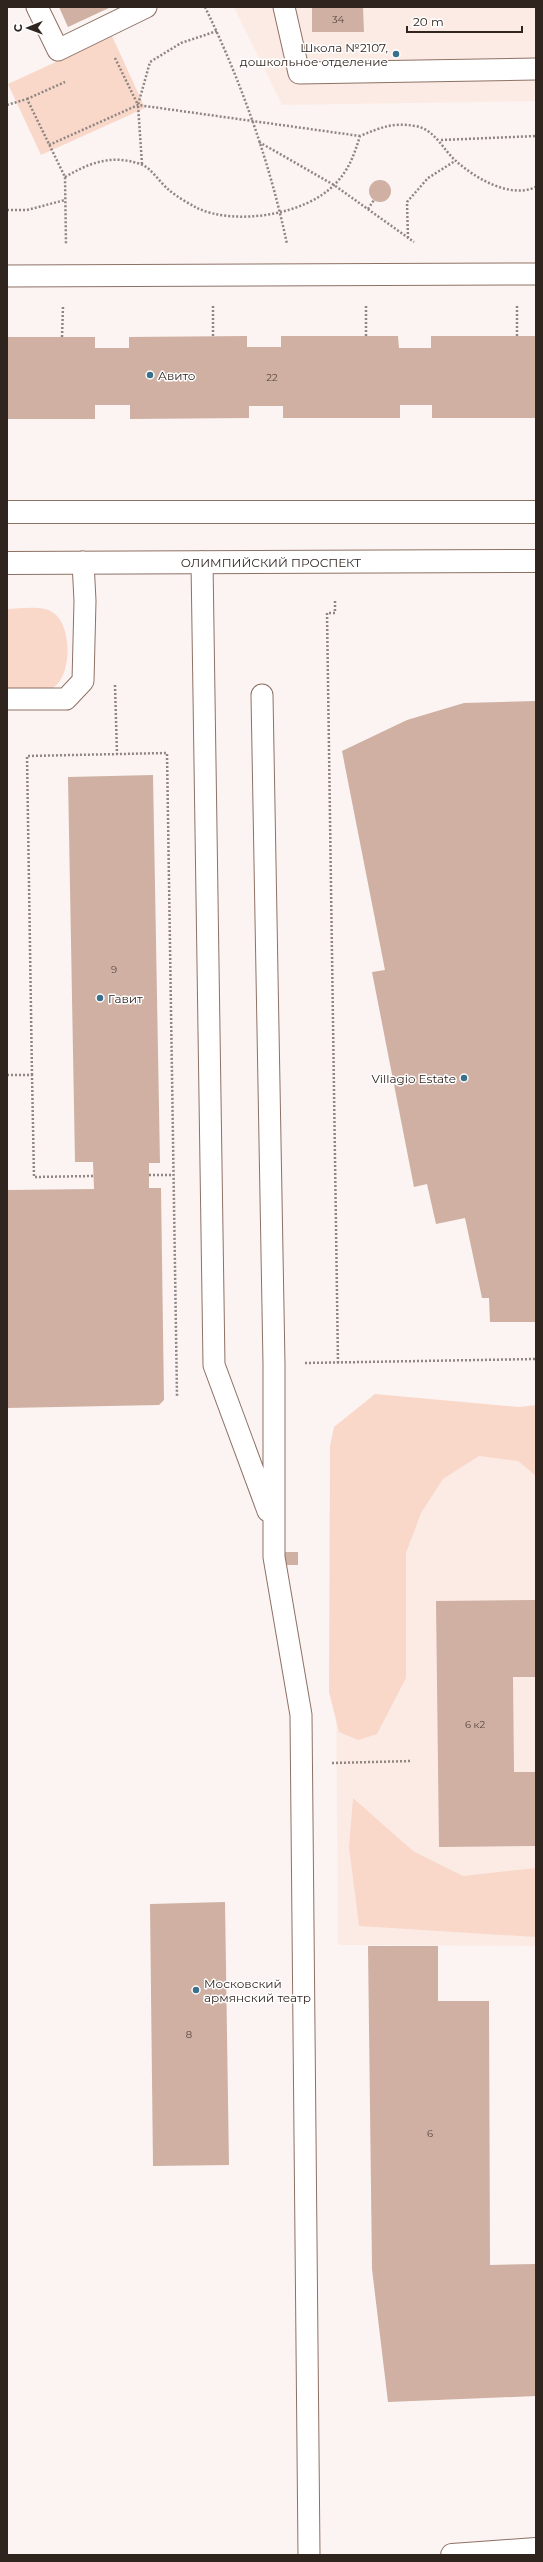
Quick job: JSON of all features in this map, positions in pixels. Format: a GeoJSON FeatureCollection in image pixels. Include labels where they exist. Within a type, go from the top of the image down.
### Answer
{"type":"FeatureCollection","features":[{"type":"Feature","properties":{"kind":"main road"},"geometry":{"type":"LineString","coordinates":[[7,512],[536,512]]}},
{"type":"Feature","properties":{"kind":"main road","name":"ОЛИМПИЙСКИЙ ПРОСПЕКТ"},"geometry":{"type":"LineString","coordinates":[[7,563],[536,561]]}},
{"type":"Feature","properties":{"kind":"main road"},"geometry":{"type":"LineString","coordinates":[[452,2555],[536,2549]]}},
{"type":"Feature","properties":{"kind":"lane"},"geometry":{"type":"LineString","coordinates":[[37,7],[58,50],[146,7]]}},
{"type":"Feature","properties":{"kind":"lane"},"geometry":{"type":"LineString","coordinates":[[284,7],[299,73],[536,69]]}},
{"type":"Feature","properties":{"kind":"lane"},"geometry":{"type":"LineString","coordinates":[[7,276],[536,274]]}},
{"type":"Feature","properties":{"kind":"lane"},"geometry":{"type":"LineString","coordinates":[[7,699],[66,699],[83,681],[85,601],[83,562]]}},
{"type":"Feature","properties":{"kind":"lane"},"geometry":{"type":"LineString","coordinates":[[202,562],[214,1365],[273,1525]]}},
{"type":"Feature","properties":{"kind":"lane"},"geometry":{"type":"LineString","coordinates":[[262,695],[274,1356],[274,1557],[301,1715],[309,2555]]}},
{"type":"Feature","properties":{"kind":"path"},"geometry":{"type":"LineString","coordinates":[[205,7],[216,30],[251,120],[280,212],[294,275]]}},
{"type":"Feature","properties":{"kind":"path"},"geometry":{"type":"LineString","coordinates":[[142,164],[138,105],[150,62],[181,43],[216,30]]}},
{"type":"Feature","properties":{"kind":"path"},"geometry":{"type":"LineString","coordinates":[[110,61],[116,58],[138,105]]}},
{"type":"Feature","properties":{"kind":"path"},"geometry":{"type":"LineString","coordinates":[[7,105],[27,99],[70,79]]}},
{"type":"Feature","properties":{"kind":"path"},"geometry":{"type":"LineString","coordinates":[[27,99],[65,176],[67,276]]}},
{"type":"Feature","properties":{"kind":"path"},"geometry":{"type":"LineString","coordinates":[[49,146],[138,105],[360,136],[388,124],[417,126],[440,140],[455,161],[494,187],[528,191],[536,188]]}},
{"type":"Feature","properties":{"kind":"path"},"geometry":{"type":"LineString","coordinates":[[65,176],[87,165],[113,158],[142,164],[170,191],[199,208],[237,218],[280,212],[310,202],[334,185],[351,164],[360,136]]}},
{"type":"Feature","properties":{"kind":"path"},"geometry":{"type":"LineString","coordinates":[[440,140],[536,136]]}},
{"type":"Feature","properties":{"kind":"path"},"geometry":{"type":"LineString","coordinates":[[258,142],[334,185],[414,243]]}},
{"type":"Feature","properties":{"kind":"path"},"geometry":{"type":"LineString","coordinates":[[408,238],[408,202],[428,178],[455,161]]}},
{"type":"Feature","properties":{"kind":"path"},"geometry":{"type":"LineString","coordinates":[[7,210],[27,210],[65,200]]}},
{"type":"Feature","properties":{"kind":"path"},"geometry":{"type":"LineString","coordinates":[[368,209],[374,200]]}},
{"type":"Feature","properties":{"kind":"path"},"geometry":{"type":"LineString","coordinates":[[366,336],[367,298]]}},
{"type":"Feature","properties":{"kind":"path"},"geometry":{"type":"LineString","coordinates":[[213,299],[213,336]]}},
{"type":"Feature","properties":{"kind":"path"},"geometry":{"type":"LineString","coordinates":[[62,337],[64,300]]}},
{"type":"Feature","properties":{"kind":"path"},"geometry":{"type":"LineString","coordinates":[[517,305],[517,336]]}},
{"type":"Feature","properties":{"kind":"path"},"geometry":{"type":"LineString","coordinates":[[334,601],[335,613],[327,613],[338,1362],[536,1359]]}},
{"type":"Feature","properties":{"kind":"path"},"geometry":{"type":"LineString","coordinates":[[116,696],[117,754]]}},
{"type":"Feature","properties":{"kind":"path"},"geometry":{"type":"LineString","coordinates":[[93,1176],[34,1177],[27,756],[166,753],[177,1396]]}},
{"type":"Feature","properties":{"kind":"path"},"geometry":{"type":"LineString","coordinates":[[7,1075],[32,1075]]}},
{"type":"Feature","properties":{"kind":"path"},"geometry":{"type":"LineString","coordinates":[[149,1175],[173,1175]]}},
{"type":"Feature","properties":{"kind":"path"},"geometry":{"type":"LineString","coordinates":[[302,1764],[412,1761]]}},
{"type":"Feature","properties":{"kind":"shaded area","name":"Школа №2107, дошкольное отделение"},"geometry":{"type":"Polygon","coordinates":[[[234,7],[536,7],[536,101],[282,105],[234,7]]]}},
{"type":"Feature","properties":{"kind":"shaded area"},"geometry":{"type":"Polygon","coordinates":[[[112,36],[145,108],[41,155],[8,84],[112,36]]]}},
{"type":"Feature","properties":{"kind":"shaded area"},"geometry":{"type":"Polygon","coordinates":[[[7,609],[42,609],[52,612],[59,618],[67,639],[68,652],[63,675],[58,684],[50,689],[7,692],[7,609]]]}},
{"type":"Feature","properties":{"kind":"shaded area"},"geometry":{"type":"Polygon","coordinates":[[[375,1394],[519,1407],[536,1405],[536,1476],[518,1461],[479,1456],[443,1479],[421,1513],[406,1553],[406,1678],[377,1734],[358,1740],[339,1732],[329,1692],[330,1446],[334,1427],[375,1394]]]}},
{"type":"Feature","properties":{"kind":"shaded area"},"geometry":{"type":"Polygon","coordinates":[[[536,1420],[536,1946],[338,1945],[335,1546],[536,1420]]]}},
{"type":"Feature","properties":{"kind":"shaded area"},"geometry":{"type":"Polygon","coordinates":[[[353,1798],[413,1851],[463,1876],[536,1868],[536,1937],[359,1926],[349,1847],[353,1798]]]}},
{"type":"Feature","properties":{"kind":"building"},"geometry":{"type":"Polygon","coordinates":[[[59,7],[111,7],[68,27],[59,7]]]}},
{"type":"Feature","properties":{"kind":"building"},"geometry":{"type":"Polygon","coordinates":[[[312,7],[363,7],[364,32],[312,32],[312,7]]]}},
{"type":"Feature","properties":{"kind":"building"},"geometry":{"type":"Polygon","coordinates":[[[380,180],[388,183],[391,191],[388,199],[380,202],[372,199],[369,191],[372,183],[380,180]]]}},
{"type":"Feature","properties":{"kind":"building"},"geometry":{"type":"Polygon","coordinates":[[[247,336],[247,347],[281,347],[281,336],[398,336],[399,348],[431,348],[431,336],[536,336],[536,418],[432,418],[432,405],[400,405],[400,418],[283,418],[283,406],[249,406],[249,418],[130,419],[130,405],[95,405],[95,419],[7,419],[7,337],[95,337],[95,348],[129,348],[129,337],[247,336]]]}},
{"type":"Feature","properties":{"kind":"building","name":"Villagio Estate"},"geometry":{"type":"Polygon","coordinates":[[[536,701],[536,1322],[490,1322],[489,1298],[482,1298],[465,1218],[436,1224],[427,1184],[414,1187],[372,972],[385,970],[342,751],[407,720],[464,703],[536,701]]]}},
{"type":"Feature","properties":{"kind":"building"},"geometry":{"type":"Polygon","coordinates":[[[153,775],[160,1163],[149,1163],[149,1188],[161,1188],[164,1400],[159,1405],[7,1408],[7,1190],[94,1189],[93,1162],[75,1162],[68,777],[153,775]]]}},
{"type":"Feature","properties":{"kind":"building"},"geometry":{"type":"Polygon","coordinates":[[[284,1552],[298,1552],[298,1565],[284,1565],[284,1552]]]}},
{"type":"Feature","properties":{"kind":"building"},"geometry":{"type":"Polygon","coordinates":[[[536,1600],[536,1677],[513,1677],[514,1772],[536,1772],[536,1846],[439,1847],[436,1601],[536,1600]]]}},
{"type":"Feature","properties":{"kind":"building"},"geometry":{"type":"Polygon","coordinates":[[[225,1902],[229,2165],[153,2166],[150,1904],[225,1902]]]}},
{"type":"Feature","properties":{"kind":"building"},"geometry":{"type":"Polygon","coordinates":[[[368,1946],[438,1946],[438,2001],[489,2001],[490,2265],[536,2264],[536,2396],[388,2402],[372,2269],[368,1946]]]}},
{"type":"Feature","properties":{"kind":"place","name":"Школа №2107, дошкольное отделение"},"geometry":{"type":"Point","coordinates":[396,54]}},
{"type":"Feature","properties":{"kind":"place","name":"Авито"},"geometry":{"type":"Point","coordinates":[150,375]}},
{"type":"Feature","properties":{"kind":"place","name":"Гавит"},"geometry":{"type":"Point","coordinates":[100,998]}},
{"type":"Feature","properties":{"kind":"place","name":"Villagio Estate"},"geometry":{"type":"Point","coordinates":[464,1078]}},
{"type":"Feature","properties":{"kind":"place","name":"Московский армянский театр"},"geometry":{"type":"Point","coordinates":[196,1990]}}]}
